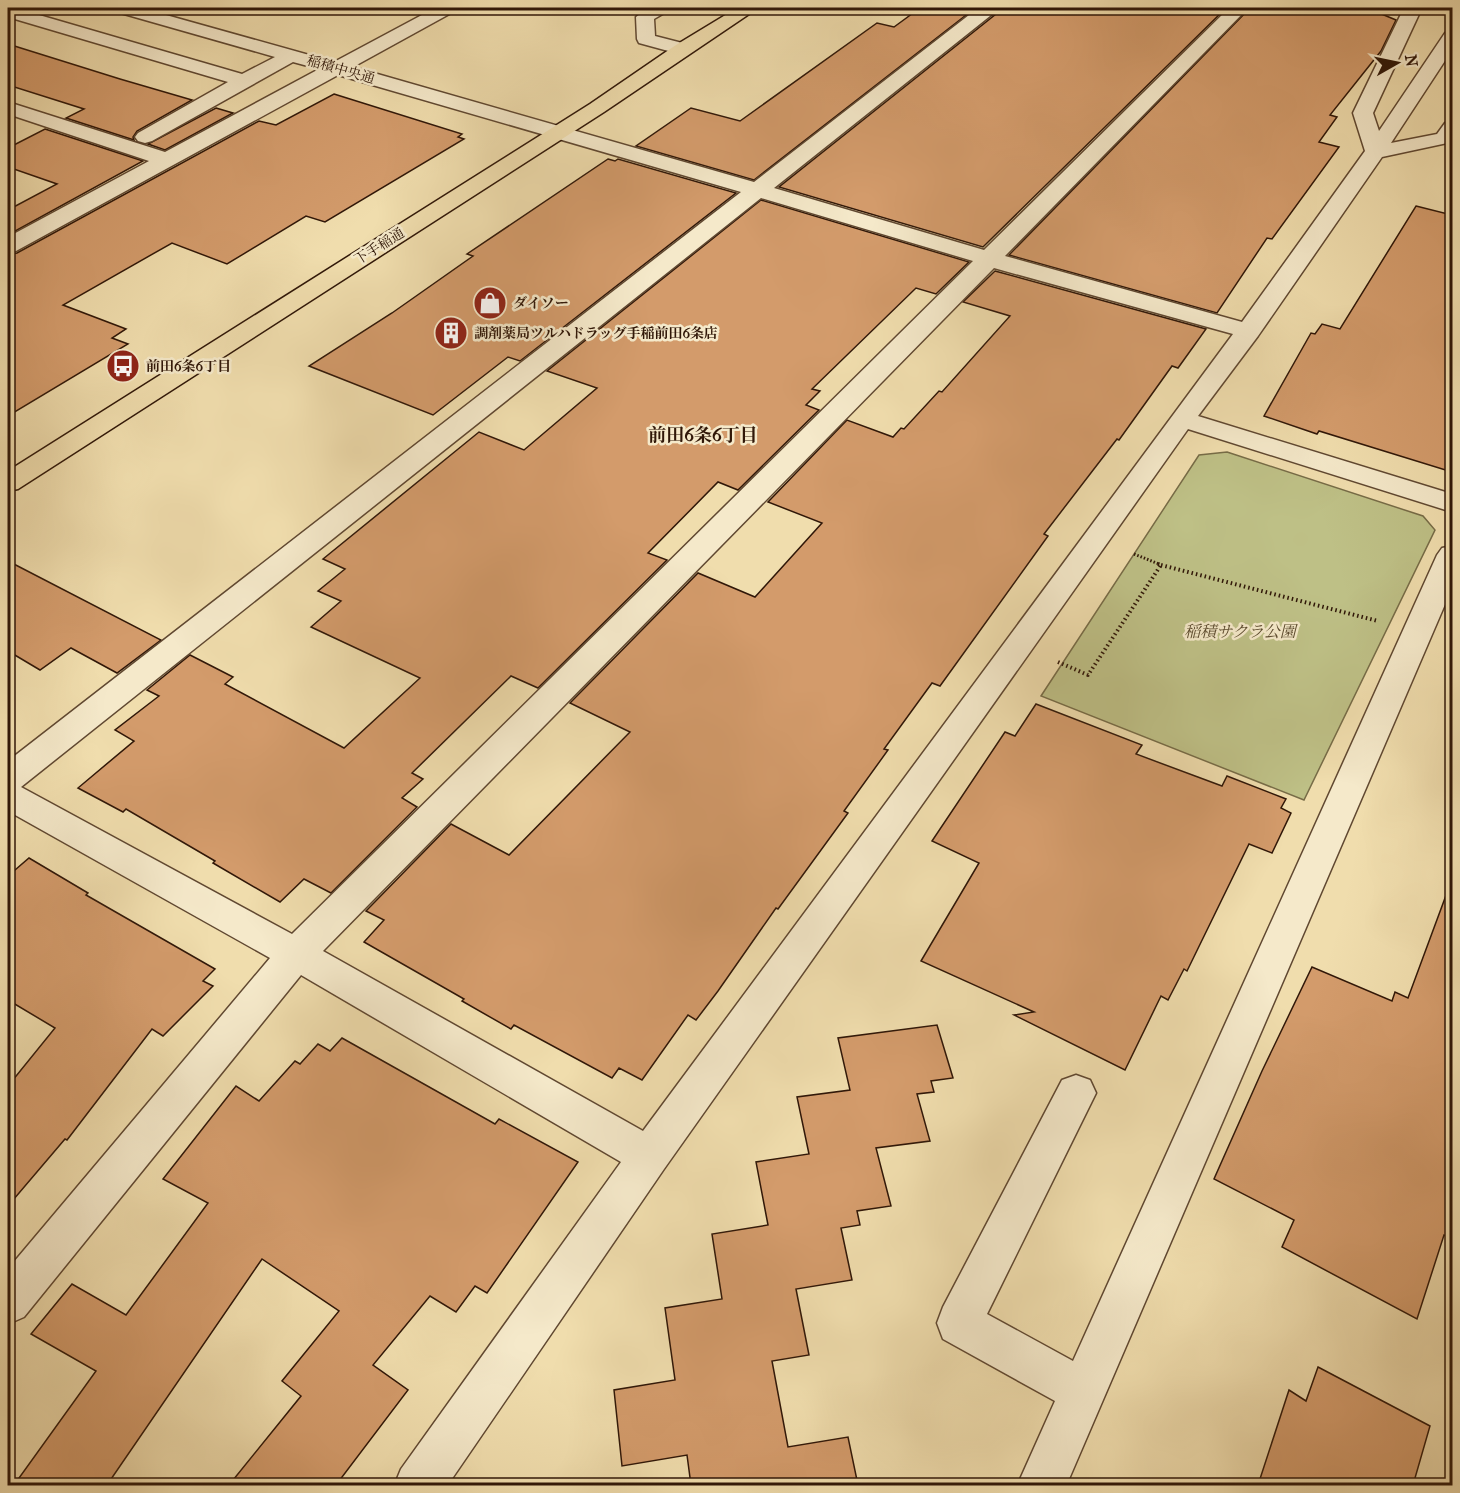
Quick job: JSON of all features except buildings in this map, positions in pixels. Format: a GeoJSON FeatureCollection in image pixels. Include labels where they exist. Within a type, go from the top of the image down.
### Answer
{"type":"FeatureCollection","features":[{"type":"Feature","properties":{"kind":"main road","name":"下手稲通"},"geometry":{"type":"LineString","coordinates":[[8,483],[560,131],[683,48],[749,8]]}},
{"type":"Feature","properties":{"kind":"street","name":"稲積中央通"},"geometry":{"type":"LineString","coordinates":[[123,8],[560,131],[989,258],[1249,331]]}},
{"type":"Feature","properties":{"kind":"street"},"geometry":{"type":"LineString","coordinates":[[8,246],[447,8]]}},
{"type":"Feature","properties":{"kind":"street"},"geometry":{"type":"LineString","coordinates":[[660,8],[645,17],[646,39],[683,48]]}},
{"type":"Feature","properties":{"kind":"street"},"geometry":{"type":"LineString","coordinates":[[8,779],[989,8]]}},
{"type":"Feature","properties":{"kind":"street"},"geometry":{"type":"LineString","coordinates":[[8,1302],[296,954],[1239,8]]}},
{"type":"Feature","properties":{"kind":"street"},"geometry":{"type":"LineString","coordinates":[[1376,152],[1363,113],[1411,12],[1402,8]]}},
{"type":"Feature","properties":{"kind":"street"},"geometry":{"type":"LineString","coordinates":[[8,11],[244,81]]}},
{"type":"Feature","properties":{"kind":"street"},"geometry":{"type":"LineString","coordinates":[[418,1485],[649,1156],[1182,419],[1249,331],[1376,152],[1452,37]]}},
{"type":"Feature","properties":{"kind":"street"},"geometry":{"type":"LineString","coordinates":[[145,137],[292,55]]}},
{"type":"Feature","properties":{"kind":"street"},"geometry":{"type":"LineString","coordinates":[[8,108],[167,160]]}},
{"type":"Feature","properties":{"kind":"street"},"geometry":{"type":"LineString","coordinates":[[8,128],[32,116]]}},
{"type":"Feature","properties":{"kind":"street"},"geometry":{"type":"LineString","coordinates":[[1376,152],[1444,140],[1452,126]]}},
{"type":"Feature","properties":{"kind":"street"},"geometry":{"type":"LineString","coordinates":[[1182,419],[1452,502]]}},
{"type":"Feature","properties":{"kind":"street"},"geometry":{"type":"LineString","coordinates":[[1041,1485],[1452,555]]}},
{"type":"Feature","properties":{"kind":"street"},"geometry":{"type":"LineString","coordinates":[[8,795],[296,954],[649,1156]]}},
{"type":"Feature","properties":{"kind":"street"},"geometry":{"type":"LineString","coordinates":[[1076,1093],[959,1323],[1082,1391]]}},
{"type":"Feature","properties":{"kind":"path"},"geometry":{"type":"LineString","coordinates":[[1124,550],[1161,564],[1367,616],[1382,623]]}},
{"type":"Feature","properties":{"kind":"path"},"geometry":{"type":"LineString","coordinates":[[1049,658],[1088,675],[1161,564]]}},
{"type":"Feature","properties":{"kind":"green space"},"geometry":{"type":"Polygon","coordinates":[[[246,8],[316,8],[299,13],[281,14],[246,8]]]}},
{"type":"Feature","properties":{"kind":"green space","name":"稲積サクラ公園"},"geometry":{"type":"Polygon","coordinates":[[[1227,452],[1423,516],[1435,530],[1304,800],[1041,696],[1199,455],[1227,452]]]}},
{"type":"Feature","properties":{"kind":"place","name":"ダイソー"},"geometry":{"type":"Point","coordinates":[490,303]}},
{"type":"Feature","properties":{"kind":"place","name":"調剤薬局ツルハドラッグ手稲前田6条店"},"geometry":{"type":"Point","coordinates":[451,333]}},
{"type":"Feature","properties":{"kind":"place","name":"前田6条6丁目"},"geometry":{"type":"Point","coordinates":[123,366]}},
{"type":"Feature","properties":{"kind":"district","name":"前田6条6丁目"},"geometry":{"type":"Point","coordinates":[703,435]}}]}
